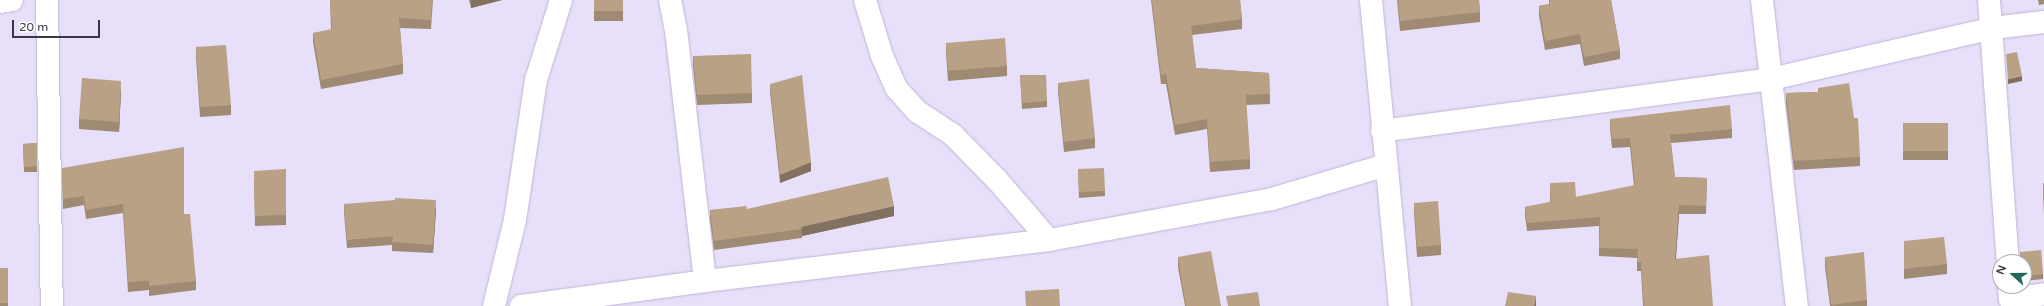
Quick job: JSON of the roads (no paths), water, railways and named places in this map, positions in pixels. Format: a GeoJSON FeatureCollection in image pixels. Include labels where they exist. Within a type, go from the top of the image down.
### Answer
{"type":"FeatureCollection","features":[{"type":"Feature","properties":{"kind":"street"},"geometry":{"type":"LineString","coordinates":[[0,2],[12,0]]}},
{"type":"Feature","properties":{"kind":"street"},"geometry":{"type":"LineString","coordinates":[[47,0],[52,306]]}},
{"type":"Feature","properties":{"kind":"street"},"geometry":{"type":"LineString","coordinates":[[494,306],[515,220],[536,80],[561,0]]}},
{"type":"Feature","properties":{"kind":"street"},"geometry":{"type":"LineString","coordinates":[[670,0],[676,30],[705,281]]}},
{"type":"Feature","properties":{"kind":"street"},"geometry":{"type":"LineString","coordinates":[[865,0],[882,56],[897,89],[918,112],[953,135],[998,181],[1049,240]]}},
{"type":"Feature","properties":{"kind":"street"},"geometry":{"type":"LineString","coordinates":[[1371,0],[1382,131],[1400,306]]}},
{"type":"Feature","properties":{"kind":"street"},"geometry":{"type":"LineString","coordinates":[[1762,0],[1797,306]]}},
{"type":"Feature","properties":{"kind":"street"},"geometry":{"type":"LineString","coordinates":[[1989,0],[1993,28],[2007,254]]}},
{"type":"Feature","properties":{"kind":"street"},"geometry":{"type":"LineString","coordinates":[[1382,131],[1771,79],[1993,28],[2044,22]]}},
{"type":"Feature","properties":{"kind":"street"},"geometry":{"type":"LineString","coordinates":[[521,306],[705,281],[1049,240],[1272,200],[1386,165]]}},
{"type":"Feature","properties":{"kind":"street"},"geometry":{"type":"LineString","coordinates":[[2010,294],[2010,299],[2044,294]]}}]}
